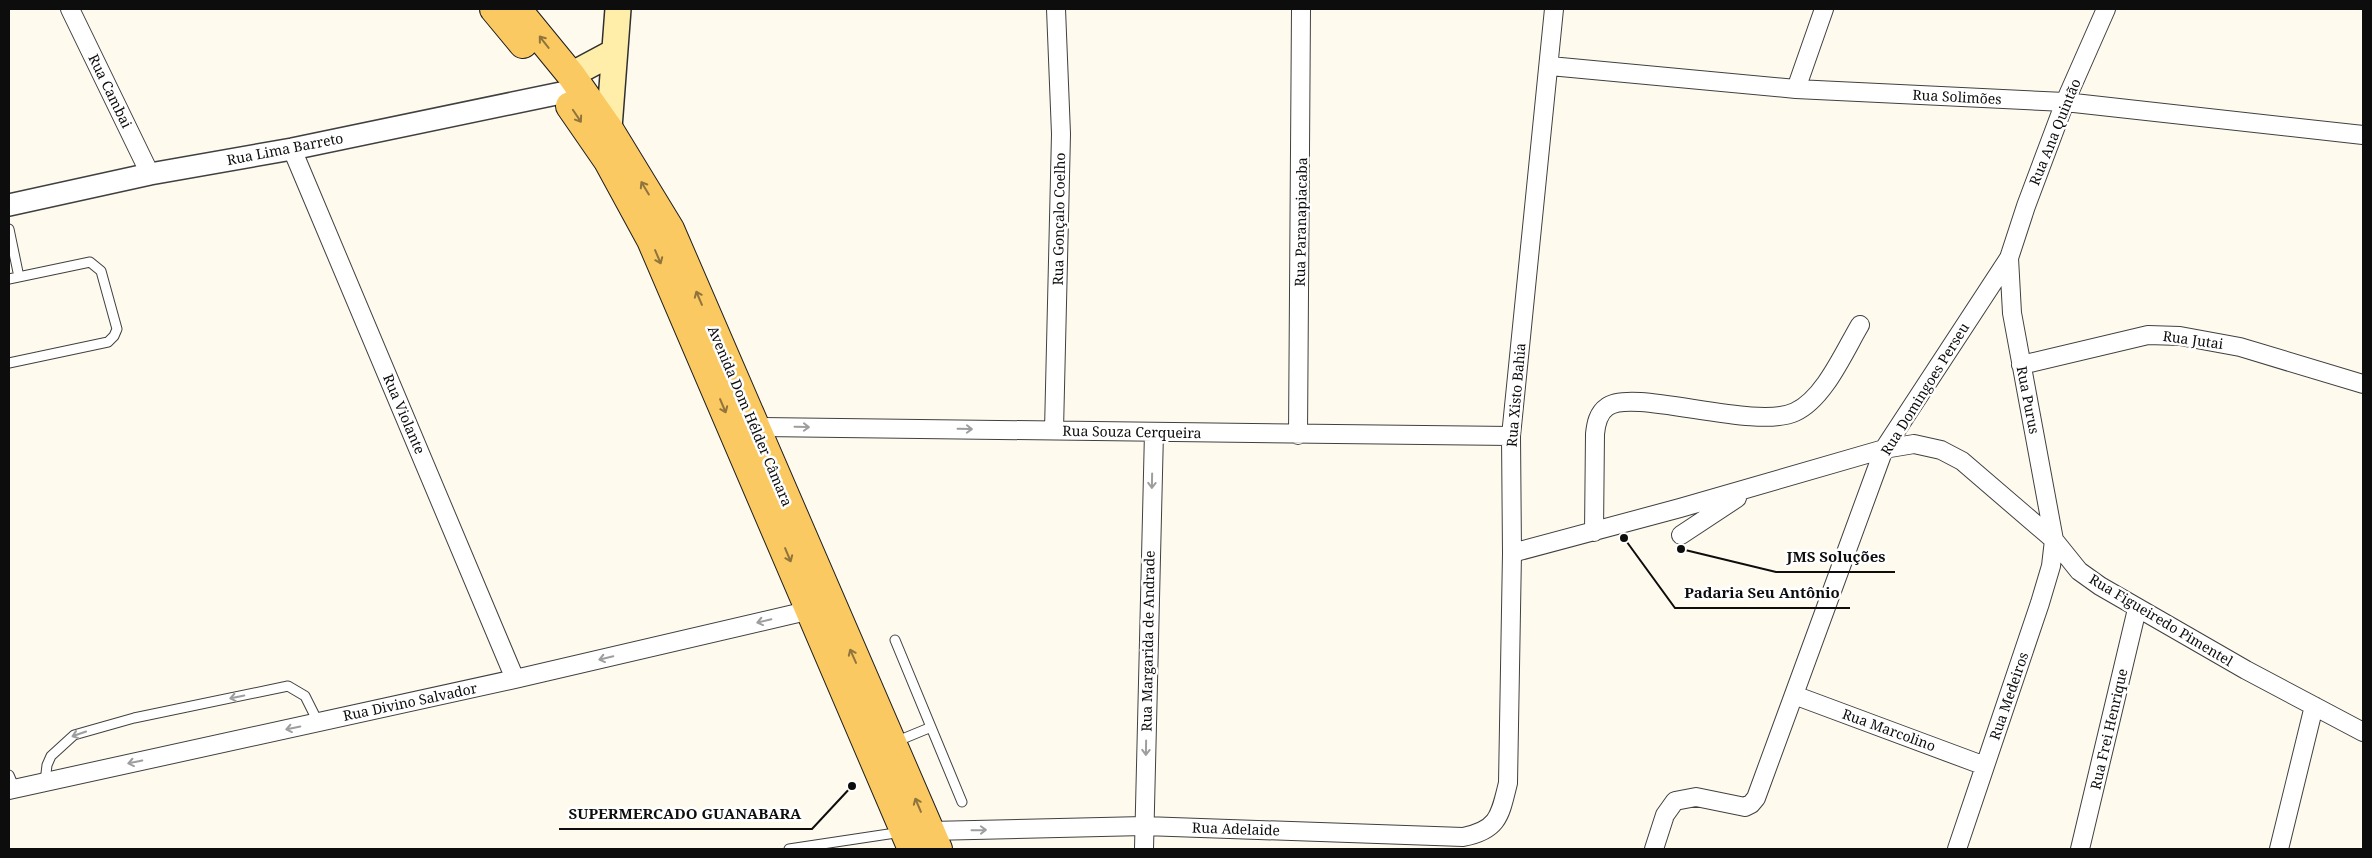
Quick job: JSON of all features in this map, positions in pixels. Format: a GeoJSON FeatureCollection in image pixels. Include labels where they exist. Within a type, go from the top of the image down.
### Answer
{"type":"FeatureCollection","features":[{"type":"Feature","properties":{"kind":"main road","name":"Avenida Dom Hélder Câmara"},"geometry":{"type":"LineString","coordinates":[[494,9],[609,129],[670,229],[892,743],[921,840]]}},
{"type":"Feature","properties":{"kind":"main road","name":"Avenida Dom Hélder Câmara"},"geometry":{"type":"LineString","coordinates":[[517,9],[566,84],[651,240],[811,610],[921,840]]}},
{"type":"Feature","properties":{"kind":"main road"},"geometry":{"type":"LineString","coordinates":[[608,161],[618,9]]}},
{"type":"Feature","properties":{"kind":"main road"},"geometry":{"type":"LineString","coordinates":[[566,84],[614,52]]}},
{"type":"Feature","properties":{"kind":"street","name":"Rua Cambai"},"geometry":{"type":"LineString","coordinates":[[70,9],[150,174]]}},
{"type":"Feature","properties":{"kind":"street","name":"Rua Gonçalo Coelho"},"geometry":{"type":"LineString","coordinates":[[1054,430],[1061,134],[1056,9]]}},
{"type":"Feature","properties":{"kind":"street","name":"Rua Paranapiacaba"},"geometry":{"type":"LineString","coordinates":[[1298,435],[1301,9]]}},
{"type":"Feature","properties":{"kind":"street","name":"Rua Xisto Bahia"},"geometry":{"type":"LineString","coordinates":[[1508,783],[1512,553],[1510,436],[1550,66],[1554,9]]}},
{"type":"Feature","properties":{"kind":"street"},"geometry":{"type":"LineString","coordinates":[[1796,89],[1824,9]]}},
{"type":"Feature","properties":{"kind":"street","name":"Rua Ana Quintão"},"geometry":{"type":"LineString","coordinates":[[2009,258],[2026,206],[2066,102],[2106,9]]}},
{"type":"Feature","properties":{"kind":"street","name":"Rua Solimões"},"geometry":{"type":"LineString","coordinates":[[1550,66],[1796,89],[2066,102],[2363,135]]}},
{"type":"Feature","properties":{"kind":"street","name":"Rua Lima Barreto"},"geometry":{"type":"LineString","coordinates":[[9,205],[150,174],[292,149],[566,84]]}},
{"type":"Feature","properties":{"kind":"street","name":"Rua Violante"},"geometry":{"type":"LineString","coordinates":[[292,149],[515,679]]}},
{"type":"Feature","properties":{"kind":"street","name":"Rua Purus"},"geometry":{"type":"LineString","coordinates":[[2009,258],[2009,289],[2021,365],[2054,540]]}},
{"type":"Feature","properties":{"kind":"street","name":"Rua Domingoes Perseu"},"geometry":{"type":"LineString","coordinates":[[1654,849],[1670,807],[1682,798],[1696,797],[1745,806],[1751,804],[1756,798],[1764,782],[1884,449],[2009,258]]}},
{"type":"Feature","properties":{"kind":"street"},"geometry":{"type":"LineString","coordinates":[[1594,532],[1597,420],[1607,406],[1628,400],[1747,415],[1780,417],[1795,413],[1818,395],[1860,325]]}},
{"type":"Feature","properties":{"kind":"street","name":"Rua Jutai"},"geometry":{"type":"LineString","coordinates":[[2021,365],[2148,335],[2180,336],[2240,346],[2363,384]]}},
{"type":"Feature","properties":{"kind":"street","name":"Rua Souza Cerqueira"},"geometry":{"type":"LineString","coordinates":[[754,427],[1298,435],[1510,436]]}},
{"type":"Feature","properties":{"kind":"street","name":"Rua Margarida de Andrade"},"geometry":{"type":"LineString","coordinates":[[1144,849],[1154,432]]}},
{"type":"Feature","properties":{"kind":"street","name":"Rua Figueiredo Pimentel"},"geometry":{"type":"LineString","coordinates":[[1512,553],[1594,532],[1884,449],[1914,444],[1941,450],[1962,461],[2054,540],[2079,571],[2137,609],[2363,732]]}},
{"type":"Feature","properties":{"kind":"street","name":"Rua Figueiredo Pimentel"},"geometry":{"type":"LineString","coordinates":[[1681,535],[1756,486]]}},
{"type":"Feature","properties":{"kind":"street","name":"Rua Medeiros"},"geometry":{"type":"LineString","coordinates":[[1957,849],[2040,604],[2051,566],[2054,540]]}},
{"type":"Feature","properties":{"kind":"street","name":"Rua Frei Henrique"},"geometry":{"type":"LineString","coordinates":[[2080,849],[2137,609]]}},
{"type":"Feature","properties":{"kind":"street","name":"Rua Divino Salvador"},"geometry":{"type":"LineString","coordinates":[[11,785],[45,782],[515,679],[811,610]]}},
{"type":"Feature","properties":{"kind":"street","name":"Rua Marcolino"},"geometry":{"type":"LineString","coordinates":[[1794,695],[1985,766]]}},
{"type":"Feature","properties":{"kind":"street"},"geometry":{"type":"LineString","coordinates":[[2279,849],[2314,706]]}},
{"type":"Feature","properties":{"kind":"street","name":"Rua Adelaide"},"geometry":{"type":"LineString","coordinates":[[921,840],[1144,826],[1463,837],[1480,834],[1490,827],[1500,815],[1508,783]]}},
{"type":"Feature","properties":{"kind":"lane"},"geometry":{"type":"LineString","coordinates":[[9,229],[19,277]]}},
{"type":"Feature","properties":{"kind":"lane"},"geometry":{"type":"LineString","coordinates":[[9,279],[90,262],[101,271],[117,329],[114,336],[108,342],[9,363]]}},
{"type":"Feature","properties":{"kind":"lane"},"geometry":{"type":"LineString","coordinates":[[895,640],[929,728],[962,802]]}},
{"type":"Feature","properties":{"kind":"lane"},"geometry":{"type":"LineString","coordinates":[[45,782],[47,766],[51,756],[74,735],[134,718],[288,686],[306,696],[318,722]]}},
{"type":"Feature","properties":{"kind":"lane"},"geometry":{"type":"LineString","coordinates":[[892,743],[929,728]]}},
{"type":"Feature","properties":{"kind":"lane"},"geometry":{"type":"LineString","coordinates":[[790,849],[921,840]]}},
{"type":"Feature","properties":{"kind":"place","name":"Padaria Seu Antônio"},"geometry":{"type":"Point","coordinates":[1624,538]}},
{"type":"Feature","properties":{"kind":"place","name":"JMS Soluções"},"geometry":{"type":"Point","coordinates":[1681,549]}},
{"type":"Feature","properties":{"kind":"place","name":"SUPERMERCADO GUANABARA"},"geometry":{"type":"Point","coordinates":[852,786]}}]}
